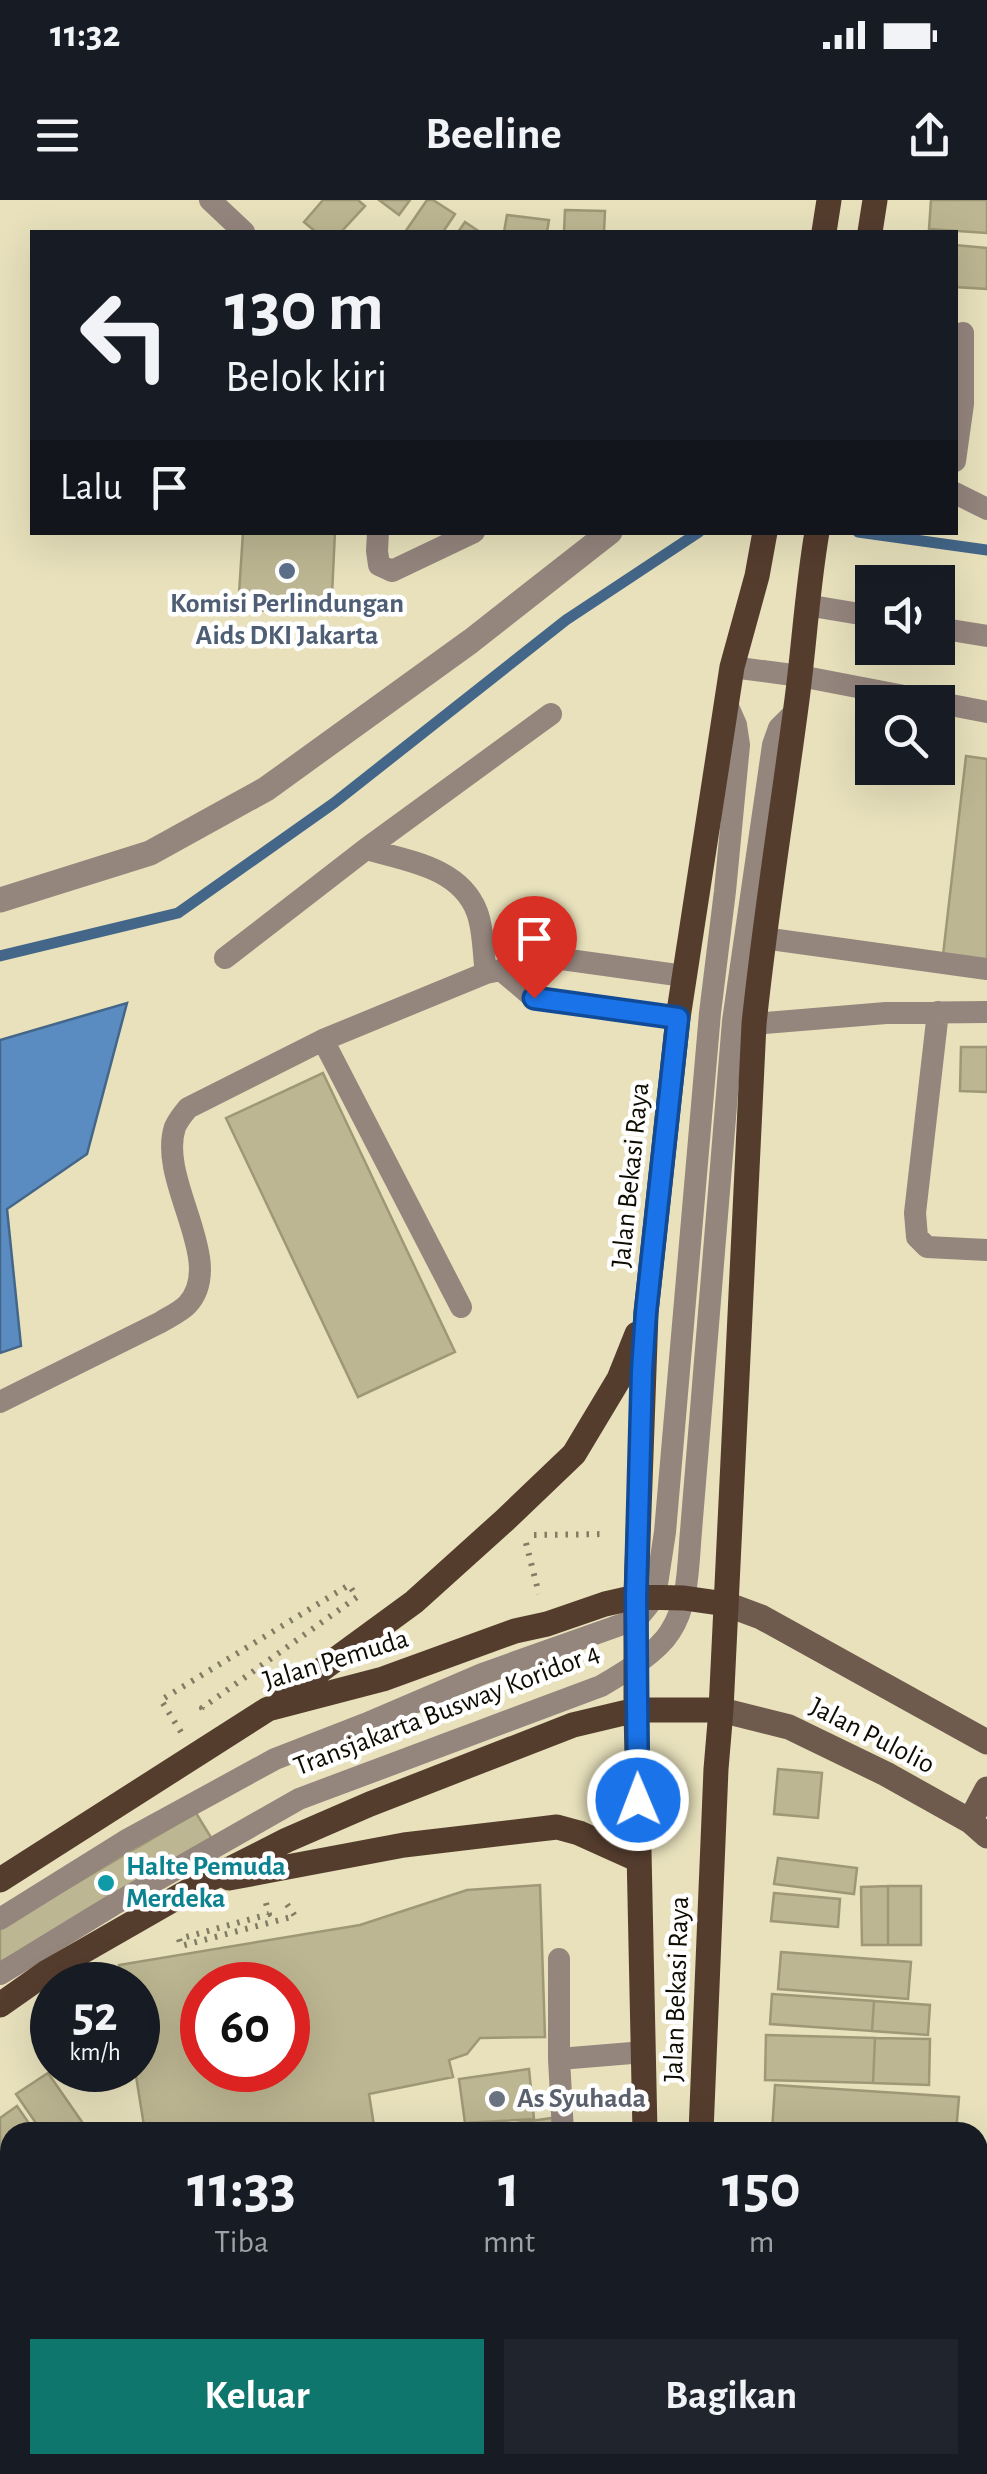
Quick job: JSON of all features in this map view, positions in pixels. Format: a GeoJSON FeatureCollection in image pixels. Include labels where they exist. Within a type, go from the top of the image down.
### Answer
{"type":"FeatureCollection","features":[{"type":"Feature","properties":{"kind":"main road"},"geometry":{"type":"LineString","coordinates":[[824,230],[830,200]]}},
{"type":"Feature","properties":{"kind":"main road"},"geometry":{"type":"LineString","coordinates":[[870,230],[875,200]]}},
{"type":"Feature","properties":{"kind":"main road","name":"Jalan Bekasi Raya"},"geometry":{"type":"LineString","coordinates":[[645,2122],[636,1664],[643,1604],[646,1312],[684,976],[732,667],[764,535]]}},
{"type":"Feature","properties":{"kind":"main road","name":"Jalan Bekasi Raya"},"geometry":{"type":"LineString","coordinates":[[702,2122],[754,1024],[817,535]]}},
{"type":"Feature","properties":{"kind":"main road"},"geometry":{"type":"LineString","coordinates":[[268,1709],[414,1602],[574,1454],[619,1379],[646,1312]]}},
{"type":"Feature","properties":{"kind":"main road","name":"Jalan Pemuda"},"geometry":{"type":"LineString","coordinates":[[0,1880],[268,1709],[384,1680],[515,1630],[547,1624],[604,1604],[684,1598],[726,1604]]}},
{"type":"Feature","properties":{"kind":"main road"},"geometry":{"type":"LineString","coordinates":[[0,2005],[47,1972],[204,1882],[287,1840],[388,1797],[573,1724],[636,1710],[721,1710]]}},
{"type":"Feature","properties":{"kind":"main road"},"geometry":{"type":"LineString","coordinates":[[204,1882],[404,1845],[557,1827],[639,1860]]}},
{"type":"Feature","properties":{"kind":"street"},"geometry":{"type":"LineString","coordinates":[[0,900],[150,853],[266,789],[472,641],[606,535]]}},
{"type":"Feature","properties":{"kind":"street","name":"Jalan Pulolio"},"geometry":{"type":"LineString","coordinates":[[726,1604],[761,1617],[987,1742]]}},
{"type":"Feature","properties":{"kind":"street","name":"Jalan Pulolio"},"geometry":{"type":"LineString","coordinates":[[721,1710],[788,1727],[886,1774],[979,1828]]}},
{"type":"Feature","properties":{"kind":"street"},"geometry":{"type":"LineString","coordinates":[[979,1828],[987,1789]]}},
{"type":"Feature","properties":{"kind":"lane"},"geometry":{"type":"LineString","coordinates":[[210,200],[242,230]]}},
{"type":"Feature","properties":{"kind":"lane"},"geometry":{"type":"LineString","coordinates":[[958,439],[963,404],[963,333]]}},
{"type":"Feature","properties":{"kind":"lane"},"geometry":{"type":"LineString","coordinates":[[963,404],[987,404]]}},
{"type":"Feature","properties":{"kind":"lane"},"geometry":{"type":"LineString","coordinates":[[958,494],[987,509]]}},
{"type":"Feature","properties":{"kind":"lane"},"geometry":{"type":"LineString","coordinates":[[378,535],[379,564],[392,571],[468,535]]}},
{"type":"Feature","properties":{"kind":"lane"},"geometry":{"type":"LineString","coordinates":[[806,605],[855,613]]}},
{"type":"Feature","properties":{"kind":"lane"},"geometry":{"type":"LineString","coordinates":[[955,631],[987,636]]}},
{"type":"Feature","properties":{"kind":"lane"},"geometry":{"type":"LineString","coordinates":[[732,667],[987,712]]}},
{"type":"Feature","properties":{"kind":"lane"},"geometry":{"type":"LineString","coordinates":[[643,1604],[664,1532],[706,1052],[725,891],[738,744],[736,725],[726,702]]}},
{"type":"Feature","properties":{"kind":"lane","name":"Transjakarta Busway Koridor 4"},"geometry":{"type":"LineString","coordinates":[[0,1974],[299,1799],[602,1686],[636,1664],[670,1633],[684,1598],[733,1021],[773,745],[779,728],[796,711]]}},
{"type":"Feature","properties":{"kind":"lane"},"geometry":{"type":"LineString","coordinates":[[225,958],[550,714]]}},
{"type":"Feature","properties":{"kind":"lane"},"geometry":{"type":"LineString","coordinates":[[366,849],[438,870],[466,890],[478,914],[493,972],[534,998],[678,1018]]}},
{"type":"Feature","properties":{"kind":"lane"},"geometry":{"type":"LineString","coordinates":[[764,938],[987,969]]}},
{"type":"Feature","properties":{"kind":"lane"},"geometry":{"type":"LineString","coordinates":[[0,1402],[186,1307],[198,1288],[200,1262],[173,1166],[172,1140],[176,1123],[188,1108],[323,1040],[540,956],[684,976]]}},
{"type":"Feature","properties":{"kind":"lane"},"geometry":{"type":"LineString","coordinates":[[938,1012],[915,1213],[917,1237],[927,1247],[987,1250]]}},
{"type":"Feature","properties":{"kind":"lane"},"geometry":{"type":"LineString","coordinates":[[754,1024],[886,1013],[987,1012]]}},
{"type":"Feature","properties":{"kind":"lane"},"geometry":{"type":"LineString","coordinates":[[323,1040],[462,1307]]}},
{"type":"Feature","properties":{"kind":"lane","name":"Transjakarta Busway Koridor 4"},"geometry":{"type":"LineString","coordinates":[[0,1918],[125,1841],[275,1759],[366,1724],[643,1604]]}},
{"type":"Feature","properties":{"kind":"lane"},"geometry":{"type":"LineString","coordinates":[[559,1959],[562,2122]]}},
{"type":"Feature","properties":{"kind":"lane"},"geometry":{"type":"LineString","coordinates":[[559,2060],[644,2052]]}},
{"type":"Feature","properties":{"kind":"path"},"geometry":{"type":"LineString","coordinates":[[543,1609],[524,1535],[618,1533]]}},
{"type":"Feature","properties":{"kind":"path"},"geometry":{"type":"LineString","coordinates":[[161,1700],[349,1585],[357,1597],[216,1698]]}},
{"type":"Feature","properties":{"kind":"path"},"geometry":{"type":"LineString","coordinates":[[266,1903],[269,1914],[179,1939],[181,1946],[294,1916]]}},
{"type":"Feature","properties":{"kind":"water"},"geometry":{"type":"Polygon","coordinates":[[[127,1003],[87,1154],[7,1209],[21,1346],[0,1353],[0,1040],[127,1003]]]}},
{"type":"Feature","properties":{"kind":"building"},"geometry":{"type":"Polygon","coordinates":[[[323,200],[358,200],[365,206],[343,230],[314,230],[304,222],[323,200]]]}},
{"type":"Feature","properties":{"kind":"building"},"geometry":{"type":"Polygon","coordinates":[[[379,200],[410,200],[399,215],[379,200]]]}},
{"type":"Feature","properties":{"kind":"building"},"geometry":{"type":"Polygon","coordinates":[[[427,200],[455,214],[444,230],[406,230],[427,200]]]}},
{"type":"Feature","properties":{"kind":"building"},"geometry":{"type":"Polygon","coordinates":[[[931,200],[987,200],[987,233],[929,229],[931,200]]]}},
{"type":"Feature","properties":{"kind":"building"},"geometry":{"type":"Polygon","coordinates":[[[565,210],[605,211],[604,230],[564,230],[565,210]]]}},
{"type":"Feature","properties":{"kind":"building"},"geometry":{"type":"Polygon","coordinates":[[[507,215],[549,220],[547,230],[504,230],[507,215]]]}},
{"type":"Feature","properties":{"kind":"building"},"geometry":{"type":"Polygon","coordinates":[[[465,222],[477,230],[459,230],[465,222]]]}},
{"type":"Feature","properties":{"kind":"building"},"geometry":{"type":"Polygon","coordinates":[[[958,245],[987,248],[987,289],[958,287],[958,245]]]}},
{"type":"Feature","properties":{"kind":"building","name":"Komisi Perlindungan Aids DKI Jakarta"},"geometry":{"type":"Polygon","coordinates":[[[243,535],[335,535],[331,615],[238,609],[243,535]]]}},
{"type":"Feature","properties":{"kind":"building"},"geometry":{"type":"Polygon","coordinates":[[[966,756],[987,759],[987,960],[943,955],[966,756]]]}},
{"type":"Feature","properties":{"kind":"building"},"geometry":{"type":"Polygon","coordinates":[[[961,1047],[987,1047],[987,1092],[960,1091],[961,1047]]]}},
{"type":"Feature","properties":{"kind":"building"},"geometry":{"type":"Polygon","coordinates":[[[323,1073],[455,1352],[358,1397],[226,1118],[323,1073]]]}},
{"type":"Feature","properties":{"kind":"building"},"geometry":{"type":"Polygon","coordinates":[[[778,1769],[822,1773],[818,1818],[774,1814],[778,1769]]]}},
{"type":"Feature","properties":{"kind":"building","name":"Halte Pemuda Merdeka"},"geometry":{"type":"Polygon","coordinates":[[[196,1813],[212,1839],[0,1963],[0,1928],[196,1813]]]}},
{"type":"Feature","properties":{"kind":"building"},"geometry":{"type":"Polygon","coordinates":[[[778,1858],[857,1868],[854,1894],[774,1884],[778,1858]]]}},
{"type":"Feature","properties":{"kind":"building"},"geometry":{"type":"Polygon","coordinates":[[[540,1885],[545,2037],[480,2038],[467,2054],[449,2060],[453,2077],[369,2094],[373,2122],[143,2122],[139,2092],[160,2092],[160,1962],[137,1962],[360,1925],[467,1890],[540,1885]]]}},
{"type":"Feature","properties":{"kind":"building"},"geometry":{"type":"Polygon","coordinates":[[[888,1886],[921,1886],[921,1945],[888,1945],[888,1886]]]}},
{"type":"Feature","properties":{"kind":"building"},"geometry":{"type":"Polygon","coordinates":[[[888,1886],[888,1945],[862,1945],[861,1887],[888,1886]]]}},
{"type":"Feature","properties":{"kind":"building"},"geometry":{"type":"Polygon","coordinates":[[[774,1893],[840,1899],[838,1927],[771,1921],[774,1893]]]}},
{"type":"Feature","properties":{"kind":"building"},"geometry":{"type":"Polygon","coordinates":[[[781,1952],[911,1962],[908,1999],[778,1989],[781,1952]]]}},
{"type":"Feature","properties":{"kind":"building"},"geometry":{"type":"Polygon","coordinates":[[[772,1994],[874,2001],[872,2031],[770,2024],[772,1994]]]}},
{"type":"Feature","properties":{"kind":"building"},"geometry":{"type":"Polygon","coordinates":[[[874,2001],[930,2005],[928,2035],[872,2031],[874,2001]]]}},
{"type":"Feature","properties":{"kind":"building"},"geometry":{"type":"Polygon","coordinates":[[[766,2035],[875,2038],[873,2083],[765,2080],[766,2035]]]}},
{"type":"Feature","properties":{"kind":"building"},"geometry":{"type":"Polygon","coordinates":[[[875,2038],[930,2039],[929,2085],[873,2083],[875,2038]]]}},
{"type":"Feature","properties":{"kind":"building","name":"As Syuhada"},"geometry":{"type":"Polygon","coordinates":[[[529,2069],[534,2119],[465,2122],[459,2079],[529,2069]]]}},
{"type":"Feature","properties":{"kind":"building"},"geometry":{"type":"Polygon","coordinates":[[[30,2085],[30,2092],[61,2092],[82,2122],[35,2122],[16,2094],[30,2085]]]}},
{"type":"Feature","properties":{"kind":"building"},"geometry":{"type":"Polygon","coordinates":[[[775,2085],[959,2097],[957,2122],[773,2122],[775,2085]]]}},
{"type":"Feature","properties":{"kind":"building"},"geometry":{"type":"Polygon","coordinates":[[[17,2106],[28,2122],[0,2122],[17,2106]]]}},
{"type":"Feature","properties":{"kind":"waterway"},"geometry":{"type":"LineString","coordinates":[[0,956],[178,913],[334,803],[566,620],[694,535]]}},
{"type":"Feature","properties":{"kind":"waterway"},"geometry":{"type":"LineString","coordinates":[[880,535],[987,550]]}},
{"type":"Feature","properties":{"kind":"place","name":"Komisi Perlindungan Aids DKI Jakarta"},"geometry":{"type":"Point","coordinates":[287,571]}},
{"type":"Feature","properties":{"kind":"place","name":"Halte Pemuda Merdeka"},"geometry":{"type":"Point","coordinates":[106,1883]}},
{"type":"Feature","properties":{"kind":"place","name":"As Syuhada"},"geometry":{"type":"Point","coordinates":[497,2099]}},
{"type":"Feature","properties":{"kind":"route"},"geometry":{"type":"LineString","coordinates":[[534,998],[678,1018],[642,1371],[636,1597],[638,1800]]}}]}
